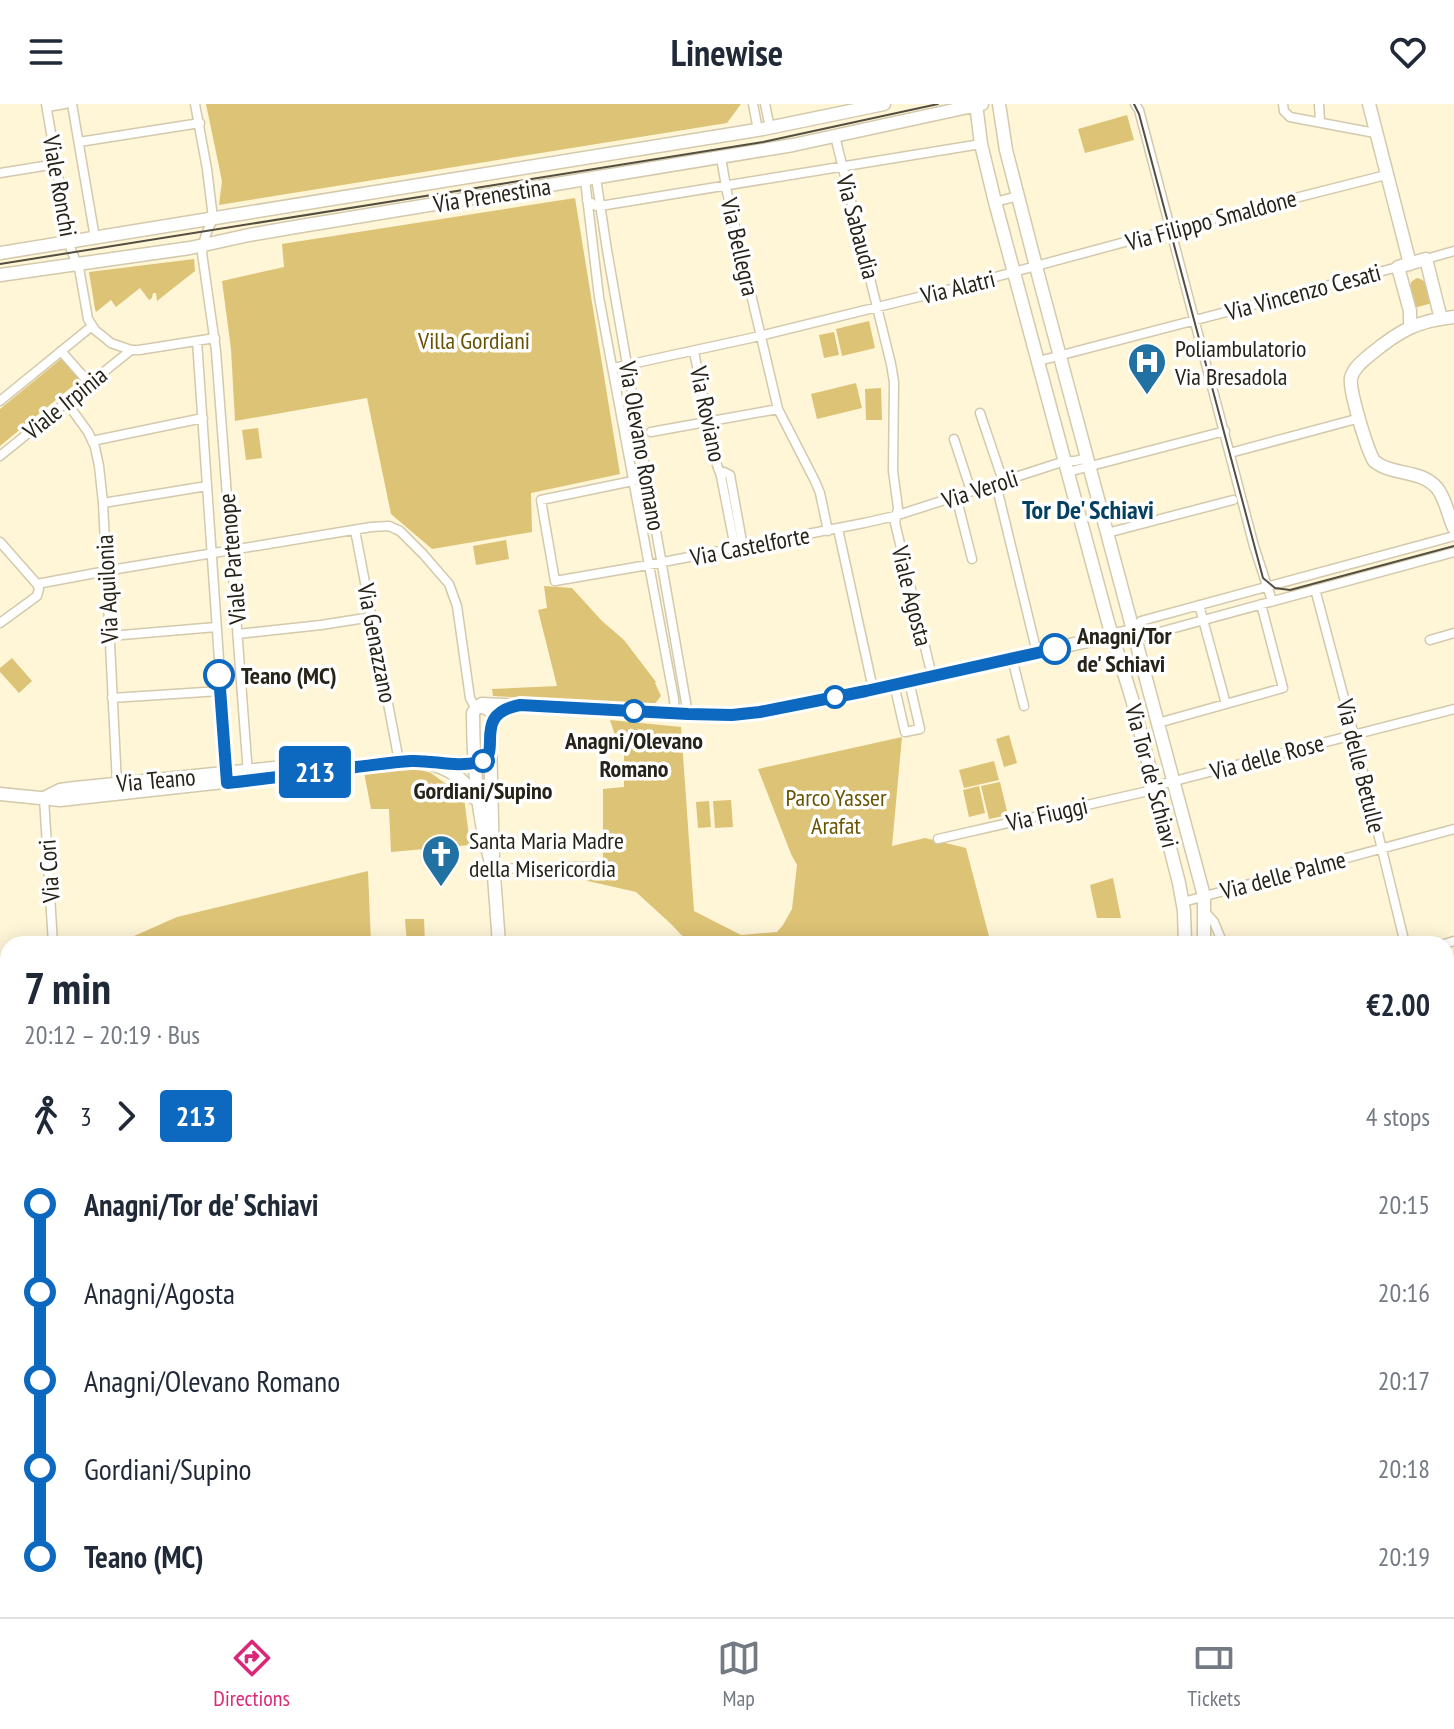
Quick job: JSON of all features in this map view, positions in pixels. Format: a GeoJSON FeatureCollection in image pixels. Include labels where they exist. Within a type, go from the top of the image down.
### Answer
{"type":"FeatureCollection","features":[{"type":"Feature","properties":{"kind":"main road","name":"Via Prenestina"},"geometry":{"type":"LineString","coordinates":[[0,253],[764,129],[850,108],[884,104]]}},
{"type":"Feature","properties":{"kind":"main road","name":"Via Tor de' Schiavi"},"geometry":{"type":"LineString","coordinates":[[976,104],[981,144],[995,202],[1132,699],[1183,902],[1185,936]]}},
{"type":"Feature","properties":{"kind":"main road","name":"Via Prenestina"},"geometry":{"type":"LineString","coordinates":[[0,275],[203,246],[308,224],[721,158],[982,104]]}},
{"type":"Feature","properties":{"kind":"main road","name":"Via Tor de' Schiavi"},"geometry":{"type":"LineString","coordinates":[[999,104],[1006,150],[1036,267],[1204,896],[1204,936]]}},
{"type":"Feature","properties":{"kind":"main road"},"geometry":{"type":"LineString","coordinates":[[1369,104],[1404,265],[1410,327]]}},
{"type":"Feature","properties":{"kind":"main road"},"geometry":{"type":"LineString","coordinates":[[1426,259],[1448,318],[1410,327],[1396,334],[1362,361],[1354,371],[1351,384],[1374,461],[1385,468],[1426,479],[1437,488],[1454,528]]}},
{"type":"Feature","properties":{"kind":"main road","name":"Via Vincenzo Cesati"},"geometry":{"type":"LineString","coordinates":[[1404,265],[1426,259]]}},
{"type":"Feature","properties":{"kind":"main road"},"geometry":{"type":"LineString","coordinates":[[493,869],[478,809],[474,743],[473,716],[476,708],[485,704],[681,714],[760,712],[1132,631]]}},
{"type":"Feature","properties":{"kind":"main road"},"geometry":{"type":"LineString","coordinates":[[498,936],[490,750],[493,720],[505,708],[520,705]]}},
{"type":"Feature","properties":{"kind":"main road"},"geometry":{"type":"LineString","coordinates":[[449,763],[467,756],[474,743]]}},
{"type":"Feature","properties":{"kind":"main road"},"geometry":{"type":"LineString","coordinates":[[430,762],[475,763],[485,760],[490,750]]}},
{"type":"Feature","properties":{"kind":"main road","name":"Via Teano"},"geometry":{"type":"LineString","coordinates":[[75,793],[248,776],[398,756],[414,761]]}},
{"type":"Feature","properties":{"kind":"main road","name":"Via Teano"},"geometry":{"type":"LineString","coordinates":[[300,770],[430,762],[462,780],[470,789],[478,809]]}},
{"type":"Feature","properties":{"kind":"main road","name":"Via Teano"},"geometry":{"type":"LineString","coordinates":[[0,794],[55,801],[75,793],[117,784],[225,778]]}},
{"type":"Feature","properties":{"kind":"street"},"geometry":{"type":"LineString","coordinates":[[46,106],[65,104]]}},
{"type":"Feature","properties":{"kind":"street","name":"Viale Ronchi"},"geometry":{"type":"LineString","coordinates":[[72,104],[95,238]]}},
{"type":"Feature","properties":{"kind":"street"},"geometry":{"type":"LineString","coordinates":[[195,104],[213,218],[203,246]]}},
{"type":"Feature","properties":{"kind":"street"},"geometry":{"type":"LineString","coordinates":[[753,104],[764,129]]}},
{"type":"Feature","properties":{"kind":"street"},"geometry":{"type":"LineString","coordinates":[[764,129],[765,104]]}},
{"type":"Feature","properties":{"kind":"street"},"geometry":{"type":"LineString","coordinates":[[1135,104],[1262,575],[1272,601]]}},
{"type":"Feature","properties":{"kind":"street"},"geometry":{"type":"LineString","coordinates":[[1283,104],[1288,116],[1375,133]]}},
{"type":"Feature","properties":{"kind":"street"},"geometry":{"type":"LineString","coordinates":[[1319,104],[1320,122]]}},
{"type":"Feature","properties":{"kind":"street","name":"Viale Ronchi"},"geometry":{"type":"LineString","coordinates":[[46,106],[70,242],[92,326]]}},
{"type":"Feature","properties":{"kind":"street"},"geometry":{"type":"LineString","coordinates":[[79,142],[200,123]]}},
{"type":"Feature","properties":{"kind":"street","name":"Via Sabaudia"},"geometry":{"type":"LineString","coordinates":[[835,136],[880,312],[894,382],[893,471]]}},
{"type":"Feature","properties":{"kind":"street"},"geometry":{"type":"LineString","coordinates":[[600,206],[981,144]]}},
{"type":"Feature","properties":{"kind":"street","name":"Via Bellegra"},"geometry":{"type":"LineString","coordinates":[[721,158],[778,409]]}},
{"type":"Feature","properties":{"kind":"street"},"geometry":{"type":"LineString","coordinates":[[0,173],[56,164]]}},
{"type":"Feature","properties":{"kind":"street","name":"Via Filippo Smaldone"},"geometry":{"type":"LineString","coordinates":[[1036,267],[1171,229],[1386,175]]}},
{"type":"Feature","properties":{"kind":"street","name":"Via Olevano Romano"},"geometry":{"type":"LineString","coordinates":[[591,179],[587,200],[599,297],[674,699],[681,714]]}},
{"type":"Feature","properties":{"kind":"street","name":"Via Olevano Romano"},"geometry":{"type":"LineString","coordinates":[[591,179],[600,206],[662,563],[681,714]]}},
{"type":"Feature","properties":{"kind":"street"},"geometry":{"type":"LineString","coordinates":[[995,202],[1018,196]]}},
{"type":"Feature","properties":{"kind":"street","name":"Via Prenestina"},"geometry":{"type":"LineString","coordinates":[[587,200],[600,206]]}},
{"type":"Feature","properties":{"kind":"street"},"geometry":{"type":"LineString","coordinates":[[590,235],[595,229],[604,230]]}},
{"type":"Feature","properties":{"kind":"street","name":"Viale Partenope"},"geometry":{"type":"LineString","coordinates":[[203,246],[220,393],[248,776]]}},
{"type":"Feature","properties":{"kind":"street","name":"Via Vincenzo Cesati"},"geometry":{"type":"LineString","coordinates":[[1426,259],[1454,251]]}},
{"type":"Feature","properties":{"kind":"street","name":"Via Vincenzo Cesati"},"geometry":{"type":"LineString","coordinates":[[1060,356],[1404,265]]}},
{"type":"Feature","properties":{"kind":"street","name":"Via Alatri"},"geometry":{"type":"LineString","coordinates":[[761,336],[880,312],[1036,267]]}},
{"type":"Feature","properties":{"kind":"street"},"geometry":{"type":"LineString","coordinates":[[92,326],[106,340],[131,350],[215,338]]}},
{"type":"Feature","properties":{"kind":"street","name":"Viale Irpinia"},"geometry":{"type":"LineString","coordinates":[[0,401],[92,326]]}},
{"type":"Feature","properties":{"kind":"street"},"geometry":{"type":"LineString","coordinates":[[613,368],[761,336]]}},
{"type":"Feature","properties":{"kind":"street","name":"Viale Partenope"},"geometry":{"type":"LineString","coordinates":[[197,341],[225,778]]}},
{"type":"Feature","properties":{"kind":"street","name":"Viale Irpinia"},"geometry":{"type":"LineString","coordinates":[[0,456],[131,350]]}},
{"type":"Feature","properties":{"kind":"street"},"geometry":{"type":"LineString","coordinates":[[61,351],[90,384]]}},
{"type":"Feature","properties":{"kind":"street","name":"Via Roviano"},"geometry":{"type":"LineString","coordinates":[[694,352],[739,548]]}},
{"type":"Feature","properties":{"kind":"street"},"geometry":{"type":"LineString","coordinates":[[1039,361],[1060,356]]}},
{"type":"Feature","properties":{"kind":"street"},"geometry":{"type":"LineString","coordinates":[[202,397],[210,390],[220,393]]}},
{"type":"Feature","properties":{"kind":"street","name":"Via Aquilonia"},"geometry":{"type":"LineString","coordinates":[[67,403],[92,441],[98,459],[103,503],[117,784]]}},
{"type":"Feature","properties":{"kind":"street"},"geometry":{"type":"LineString","coordinates":[[651,432],[778,409],[815,481],[833,530],[873,689]]}},
{"type":"Feature","properties":{"kind":"street"},"geometry":{"type":"LineString","coordinates":[[980,413],[1000,482],[1037,653]]}},
{"type":"Feature","properties":{"kind":"street"},"geometry":{"type":"LineString","coordinates":[[92,441],[203,418]]}},
{"type":"Feature","properties":{"kind":"street"},"geometry":{"type":"LineString","coordinates":[[1231,455],[1360,418]]}},
{"type":"Feature","properties":{"kind":"street"},"geometry":{"type":"LineString","coordinates":[[1067,467],[1075,461],[1088,462],[1225,431]]}},
{"type":"Feature","properties":{"kind":"street"},"geometry":{"type":"LineString","coordinates":[[954,439],[971,491]]}},
{"type":"Feature","properties":{"kind":"street","name":"Via Veroli"},"geometry":{"type":"LineString","coordinates":[[833,530],[895,516],[1000,482],[1067,467]]}},
{"type":"Feature","properties":{"kind":"street","name":"Viale Agosta"},"geometry":{"type":"LineString","coordinates":[[893,471],[898,508],[895,523],[932,676]]}},
{"type":"Feature","properties":{"kind":"street"},"geometry":{"type":"LineString","coordinates":[[633,481],[647,478]]}},
{"type":"Feature","properties":{"kind":"street","name":"Via Castelforte"},"geometry":{"type":"LineString","coordinates":[[633,481],[541,500],[555,581],[833,530]]}},
{"type":"Feature","properties":{"kind":"street"},"geometry":{"type":"LineString","coordinates":[[103,503],[207,486]]}},
{"type":"Feature","properties":{"kind":"street"},"geometry":{"type":"LineString","coordinates":[[956,496],[972,559]]}},
{"type":"Feature","properties":{"kind":"street"},"geometry":{"type":"LineString","coordinates":[[1107,533],[1233,500]]}},
{"type":"Feature","properties":{"kind":"street"},"geometry":{"type":"LineString","coordinates":[[37,584],[392,526],[446,580],[454,596],[469,694],[476,708],[486,709],[493,720]]}},
{"type":"Feature","properties":{"kind":"street","name":"Via Genazzano"},"geometry":{"type":"LineString","coordinates":[[355,530],[398,756]]}},
{"type":"Feature","properties":{"kind":"street"},"geometry":{"type":"LineString","coordinates":[[1454,536],[1141,621],[1132,631],[1145,636],[1454,552]]}},
{"type":"Feature","properties":{"kind":"street"},"geometry":{"type":"LineString","coordinates":[[0,542],[37,584],[39,591],[37,596],[0,623]]}},
{"type":"Feature","properties":{"kind":"street","name":"Via delle Betulle"},"geometry":{"type":"LineString","coordinates":[[1315,589],[1403,936]]}},
{"type":"Feature","properties":{"kind":"street"},"geometry":{"type":"LineString","coordinates":[[1158,723],[1283,688],[1261,604]]}},
{"type":"Feature","properties":{"kind":"street"},"geometry":{"type":"LineString","coordinates":[[1199,605],[1226,704]]}},
{"type":"Feature","properties":{"kind":"street"},"geometry":{"type":"LineString","coordinates":[[238,634],[372,617]]}},
{"type":"Feature","properties":{"kind":"street"},"geometry":{"type":"LineString","coordinates":[[110,636],[216,627]]}},
{"type":"Feature","properties":{"kind":"street"},"geometry":{"type":"LineString","coordinates":[[1430,640],[1454,633]]}},
{"type":"Feature","properties":{"kind":"street"},"geometry":{"type":"LineString","coordinates":[[1012,658],[1024,706]]}},
{"type":"Feature","properties":{"kind":"street"},"geometry":{"type":"LineString","coordinates":[[894,684],[905,732],[920,729],[909,681]]}},
{"type":"Feature","properties":{"kind":"street"},"geometry":{"type":"LineString","coordinates":[[112,698],[220,691]]}},
{"type":"Feature","properties":{"kind":"street","name":"Via delle Rose"},"geometry":{"type":"LineString","coordinates":[[1154,787],[1454,709]]}},
{"type":"Feature","properties":{"kind":"street","name":"Via Fiuggi"},"geometry":{"type":"LineString","coordinates":[[938,839],[1144,792],[1154,787]]}},
{"type":"Feature","properties":{"kind":"street","name":"Via Cori"},"geometry":{"type":"LineString","coordinates":[[44,798],[53,936]]}},
{"type":"Feature","properties":{"kind":"street","name":"Via delle Palme"},"geometry":{"type":"LineString","coordinates":[[1183,902],[1454,829]]}},
{"type":"Feature","properties":{"kind":"street"},"geometry":{"type":"LineString","coordinates":[[493,869],[611,866]]}},
{"type":"Feature","properties":{"kind":"street","name":"Via Tor de' Schiavi"},"geometry":{"type":"LineString","coordinates":[[1205,912],[1214,922],[1219,936]]}},
{"type":"Feature","properties":{"kind":"green space"},"geometry":{"type":"Polygon","coordinates":[[[206,104],[741,104],[727,123],[219,205],[222,181],[206,104]]]}},
{"type":"Feature","properties":{"kind":"green space"},"geometry":{"type":"Polygon","coordinates":[[[1127,115],[1134,140],[1085,153],[1078,129],[1127,115]]]}},
{"type":"Feature","properties":{"kind":"green space","name":"Villa Gordiani"},"geometry":{"type":"Polygon","coordinates":[[[575,198],[620,474],[531,493],[532,532],[432,549],[391,514],[367,398],[235,421],[231,349],[222,281],[284,267],[282,244],[575,198]]]}},
{"type":"Feature","properties":{"kind":"green space"},"geometry":{"type":"Polygon","coordinates":[[[194,259],[195,271],[157,301],[156,293],[149,300],[140,288],[116,307],[111,300],[96,312],[89,272],[194,259]]]}},
{"type":"Feature","properties":{"kind":"green space"},"geometry":{"type":"Polygon","coordinates":[[[1417,278],[1426,284],[1432,303],[1414,308],[1409,287],[1417,278]]]}},
{"type":"Feature","properties":{"kind":"green space"},"geometry":{"type":"Polygon","coordinates":[[[869,321],[875,348],[842,356],[836,329],[869,321]]]}},
{"type":"Feature","properties":{"kind":"green space"},"geometry":{"type":"Polygon","coordinates":[[[834,332],[839,355],[824,358],[819,335],[834,332]]]}},
{"type":"Feature","properties":{"kind":"green space"},"geometry":{"type":"Polygon","coordinates":[[[62,358],[80,380],[0,446],[0,409],[62,358]]]}},
{"type":"Feature","properties":{"kind":"green space"},"geometry":{"type":"Polygon","coordinates":[[[856,383],[862,408],[817,419],[811,394],[856,383]]]}},
{"type":"Feature","properties":{"kind":"green space"},"geometry":{"type":"Polygon","coordinates":[[[881,388],[882,420],[866,420],[865,389],[881,388]]]}},
{"type":"Feature","properties":{"kind":"green space"},"geometry":{"type":"Polygon","coordinates":[[[258,428],[262,458],[246,460],[242,430],[258,428]]]}},
{"type":"Feature","properties":{"kind":"green space"},"geometry":{"type":"Polygon","coordinates":[[[506,540],[509,559],[476,565],[473,546],[506,540]]]}},
{"type":"Feature","properties":{"kind":"green space"},"geometry":{"type":"Polygon","coordinates":[[[544,586],[572,588],[624,640],[656,682],[661,696],[653,706],[493,696],[492,689],[557,686],[538,610],[547,608],[544,586]]]}},
{"type":"Feature","properties":{"kind":"green space"},"geometry":{"type":"Polygon","coordinates":[[[12,658],[32,681],[19,693],[0,672],[0,668],[12,658]]]}},
{"type":"Feature","properties":{"kind":"green space","name":"Parco Yasser Arafat"},"geometry":{"type":"Polygon","coordinates":[[[610,720],[681,727],[694,911],[741,935],[777,932],[783,925],[792,909],[797,865],[758,769],[902,737],[892,846],[925,838],[966,848],[989,936],[682,936],[636,892],[566,876],[566,864],[603,861],[603,789],[624,787],[624,739],[616,738],[610,720]]]}},
{"type":"Feature","properties":{"kind":"green space"},"geometry":{"type":"Polygon","coordinates":[[[1009,735],[1017,763],[1004,767],[996,739],[1009,735]]]}},
{"type":"Feature","properties":{"kind":"green space"},"geometry":{"type":"Polygon","coordinates":[[[994,761],[999,780],[964,788],[959,770],[994,761]]]}},
{"type":"Feature","properties":{"kind":"green space"},"geometry":{"type":"Polygon","coordinates":[[[411,767],[431,773],[464,797],[470,845],[391,852],[389,809],[371,809],[364,772],[411,767]]]}},
{"type":"Feature","properties":{"kind":"green space"},"geometry":{"type":"Polygon","coordinates":[[[1000,782],[1008,815],[989,819],[981,786],[1000,782]]]}},
{"type":"Feature","properties":{"kind":"green space"},"geometry":{"type":"Polygon","coordinates":[[[979,786],[985,813],[969,817],[963,790],[979,786]]]}},
{"type":"Feature","properties":{"kind":"green space"},"geometry":{"type":"Polygon","coordinates":[[[731,800],[733,827],[715,828],[713,801],[731,800]]]}},
{"type":"Feature","properties":{"kind":"green space"},"geometry":{"type":"Polygon","coordinates":[[[709,801],[711,827],[698,828],[696,802],[709,801]]]}},
{"type":"Feature","properties":{"kind":"green space"},"geometry":{"type":"Polygon","coordinates":[[[368,871],[371,936],[134,936],[177,917],[368,871]]]}},
{"type":"Feature","properties":{"kind":"green space"},"geometry":{"type":"Polygon","coordinates":[[[1113,878],[1121,918],[1097,918],[1090,885],[1113,878]]]}},
{"type":"Feature","properties":{"kind":"green space"},"geometry":{"type":"Polygon","coordinates":[[[405,919],[424,919],[425,936],[406,936],[405,919]]]}},
{"type":"Feature","properties":{"kind":"tram line"},"geometry":{"type":"LineString","coordinates":[[0,264],[763,142],[938,104]]}},
{"type":"Feature","properties":{"kind":"tram line"},"geometry":{"type":"LineString","coordinates":[[1134,104],[1263,578],[1275,588],[1290,590],[1454,546]]}},
{"type":"Feature","properties":{"kind":"bus line","name":"213"},"geometry":{"type":"LineString","coordinates":[[219,675],[227,783],[414,761],[481,762],[490,750],[493,720],[505,708],[520,705],[732,715],[783,708],[1055,649]]}},
{"type":"Feature","properties":{"kind":"place","name":"Poliambulatorio Via Bresadola"},"geometry":{"type":"Point","coordinates":[1147,396]}},
{"type":"Feature","properties":{"kind":"place","name":"Anagni/Tor de' Schiavi"},"geometry":{"type":"Point","coordinates":[1055,649]}},
{"type":"Feature","properties":{"kind":"place","name":"Teano (MC)"},"geometry":{"type":"Point","coordinates":[219,675]}},
{"type":"Feature","properties":{"kind":"place","name":"Anagni/Olevano Romano"},"geometry":{"type":"Point","coordinates":[634,711]}},
{"type":"Feature","properties":{"kind":"place","name":"Gordiani/Supino"},"geometry":{"type":"Point","coordinates":[483,761]}},
{"type":"Feature","properties":{"kind":"place","name":"Santa Maria Madre della Misericordia"},"geometry":{"type":"Point","coordinates":[441,888]}},
{"type":"Feature","properties":{"kind":"district","name":"Tor De' Schiavi"},"geometry":{"type":"Point","coordinates":[1088,509]}}]}
